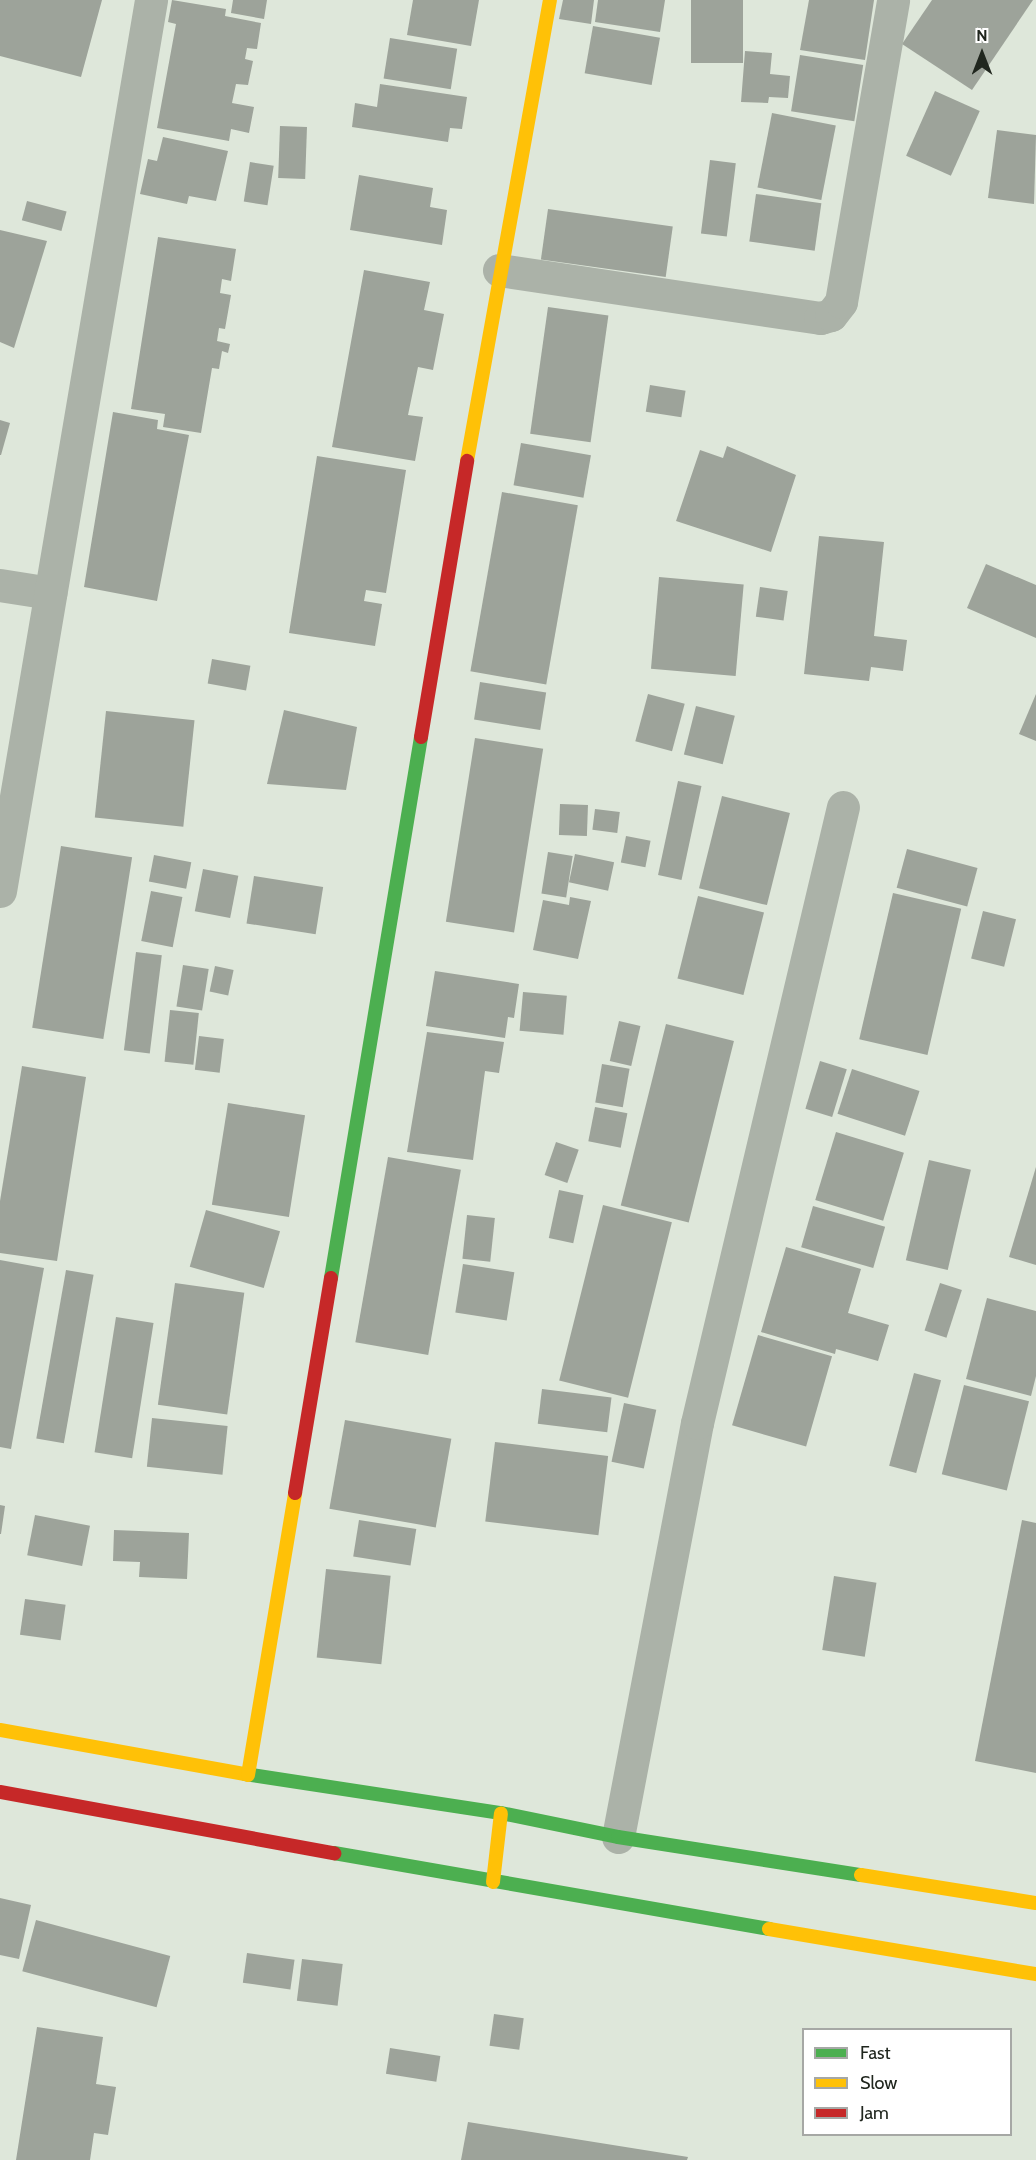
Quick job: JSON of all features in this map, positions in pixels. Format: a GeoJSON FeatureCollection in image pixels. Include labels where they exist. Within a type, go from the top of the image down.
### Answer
{"type":"FeatureCollection","features":[{"type":"Feature","properties":{"kind":"main road"},"geometry":{"type":"LineString","coordinates":[[248,1775],[499,270],[550,0]]}},
{"type":"Feature","properties":{"kind":"main road"},"geometry":{"type":"LineString","coordinates":[[0,1730],[248,1775],[501,1813],[618,1837],[1036,1903]]}},
{"type":"Feature","properties":{"kind":"main road"},"geometry":{"type":"LineString","coordinates":[[0,1792],[493,1882],[1036,1974]]}},
{"type":"Feature","properties":{"kind":"main road"},"geometry":{"type":"LineString","coordinates":[[493,1882],[501,1813]]}},
{"type":"Feature","properties":{"kind":"street"},"geometry":{"type":"LineString","coordinates":[[0,891],[152,0]]}},
{"type":"Feature","properties":{"kind":"street"},"geometry":{"type":"LineString","coordinates":[[499,270],[820,318],[831,315],[841,302],[893,0]]}},
{"type":"Feature","properties":{"kind":"street"},"geometry":{"type":"LineString","coordinates":[[0,585],[50,593]]}},
{"type":"Feature","properties":{"kind":"street"},"geometry":{"type":"LineString","coordinates":[[618,1837],[697,1423],[843,807]]}},
{"type":"Feature","properties":{"kind":"building"},"geometry":{"type":"Polygon","coordinates":[[[0,0],[102,0],[81,77],[0,56],[0,0]]]}},
{"type":"Feature","properties":{"kind":"building"},"geometry":{"type":"Polygon","coordinates":[[[172,0],[226,9],[225,16],[261,23],[257,49],[247,48],[245,59],[253,61],[248,85],[236,84],[232,103],[254,107],[249,133],[231,129],[229,141],[157,128],[176,24],[168,22],[172,0]]]}},
{"type":"Feature","properties":{"kind":"building"},"geometry":{"type":"Polygon","coordinates":[[[233,0],[267,0],[264,19],[231,13],[233,0]]]}},
{"type":"Feature","properties":{"kind":"building"},"geometry":{"type":"Polygon","coordinates":[[[413,0],[479,0],[471,46],[407,35],[413,0]]]}},
{"type":"Feature","properties":{"kind":"building"},"geometry":{"type":"Polygon","coordinates":[[[563,0],[594,0],[591,24],[559,19],[563,0]]]}},
{"type":"Feature","properties":{"kind":"building"},"geometry":{"type":"Polygon","coordinates":[[[598,0],[665,0],[660,32],[595,22],[598,0]]]}},
{"type":"Feature","properties":{"kind":"building"},"geometry":{"type":"Polygon","coordinates":[[[691,0],[743,0],[743,63],[691,63],[691,0]]]}},
{"type":"Feature","properties":{"kind":"building"},"geometry":{"type":"Polygon","coordinates":[[[809,0],[874,0],[865,60],[800,50],[809,0]]]}},
{"type":"Feature","properties":{"kind":"building"},"geometry":{"type":"Polygon","coordinates":[[[932,0],[1033,0],[972,90],[902,44],[932,0]]]}},
{"type":"Feature","properties":{"kind":"building"},"geometry":{"type":"Polygon","coordinates":[[[593,26],[660,38],[652,85],[585,73],[593,26]]]}},
{"type":"Feature","properties":{"kind":"building"},"geometry":{"type":"Polygon","coordinates":[[[390,38],[457,49],[451,89],[384,78],[390,38]]]}},
{"type":"Feature","properties":{"kind":"building"},"geometry":{"type":"Polygon","coordinates":[[[745,51],[772,53],[770,74],[790,76],[788,98],[769,97],[768,103],[741,102],[745,51]]]}},
{"type":"Feature","properties":{"kind":"building"},"geometry":{"type":"Polygon","coordinates":[[[800,55],[863,65],[854,121],[791,111],[800,55]]]}},
{"type":"Feature","properties":{"kind":"building"},"geometry":{"type":"Polygon","coordinates":[[[380,84],[467,97],[462,129],[450,128],[448,142],[352,127],[355,103],[377,107],[380,84]]]}},
{"type":"Feature","properties":{"kind":"building"},"geometry":{"type":"Polygon","coordinates":[[[935,91],[980,111],[951,176],[906,156],[935,91]]]}},
{"type":"Feature","properties":{"kind":"building"},"geometry":{"type":"Polygon","coordinates":[[[772,113],[836,125],[821,200],[757,188],[772,113]]]}},
{"type":"Feature","properties":{"kind":"building"},"geometry":{"type":"Polygon","coordinates":[[[280,126],[307,127],[305,179],[278,178],[280,126]]]}},
{"type":"Feature","properties":{"kind":"building"},"geometry":{"type":"Polygon","coordinates":[[[997,130],[1036,135],[1034,204],[988,198],[997,130]]]}},
{"type":"Feature","properties":{"kind":"building"},"geometry":{"type":"Polygon","coordinates":[[[163,137],[228,151],[216,201],[189,196],[187,204],[140,194],[148,159],[157,161],[163,137]]]}},
{"type":"Feature","properties":{"kind":"building"},"geometry":{"type":"Polygon","coordinates":[[[710,160],[736,163],[727,237],[701,233],[710,160]]]}},
{"type":"Feature","properties":{"kind":"building"},"geometry":{"type":"Polygon","coordinates":[[[250,162],[274,166],[267,205],[244,202],[250,162]]]}},
{"type":"Feature","properties":{"kind":"building"},"geometry":{"type":"Polygon","coordinates":[[[359,175],[433,188],[430,207],[447,210],[442,245],[350,230],[359,175]]]}},
{"type":"Feature","properties":{"kind":"building"},"geometry":{"type":"Polygon","coordinates":[[[756,194],[821,203],[815,251],[749,242],[756,194]]]}},
{"type":"Feature","properties":{"kind":"building"},"geometry":{"type":"Polygon","coordinates":[[[27,201],[67,212],[61,231],[22,220],[27,201]]]}},
{"type":"Feature","properties":{"kind":"building"},"geometry":{"type":"Polygon","coordinates":[[[548,209],[673,227],[666,277],[541,260],[548,209]]]}},
{"type":"Feature","properties":{"kind":"building"},"geometry":{"type":"Polygon","coordinates":[[[0,230],[47,241],[14,348],[0,342],[0,230]]]}},
{"type":"Feature","properties":{"kind":"building"},"geometry":{"type":"Polygon","coordinates":[[[158,237],[236,249],[231,281],[222,279],[220,293],[231,295],[225,329],[219,328],[217,341],[230,344],[228,353],[222,351],[219,369],[212,368],[201,433],[163,427],[165,414],[131,409],[158,237]]]}},
{"type":"Feature","properties":{"kind":"building"},"geometry":{"type":"Polygon","coordinates":[[[364,270],[430,282],[424,310],[444,314],[433,370],[418,367],[408,415],[423,417],[415,461],[332,447],[364,270]]]}},
{"type":"Feature","properties":{"kind":"building"},"geometry":{"type":"Polygon","coordinates":[[[548,307],[608,315],[591,442],[530,434],[548,307]]]}},
{"type":"Feature","properties":{"kind":"building"},"geometry":{"type":"Polygon","coordinates":[[[650,385],[686,391],[681,417],[646,412],[650,385]]]}},
{"type":"Feature","properties":{"kind":"building"},"geometry":{"type":"Polygon","coordinates":[[[113,412],[158,420],[157,429],[189,435],[157,601],[84,587],[113,412]]]}},
{"type":"Feature","properties":{"kind":"building"},"geometry":{"type":"Polygon","coordinates":[[[0,420],[10,423],[1,455],[0,455],[0,420]]]}},
{"type":"Feature","properties":{"kind":"building"},"geometry":{"type":"Polygon","coordinates":[[[521,443],[591,455],[583,498],[514,485],[521,443]]]}},
{"type":"Feature","properties":{"kind":"building"},"geometry":{"type":"Polygon","coordinates":[[[727,446],[796,475],[771,552],[676,521],[700,450],[723,458],[727,446]]]}},
{"type":"Feature","properties":{"kind":"building"},"geometry":{"type":"Polygon","coordinates":[[[317,456],[406,470],[386,593],[366,590],[364,601],[382,604],[375,646],[289,633],[317,456]]]}},
{"type":"Feature","properties":{"kind":"building"},"geometry":{"type":"Polygon","coordinates":[[[502,492],[578,505],[546,685],[470,671],[502,492]]]}},
{"type":"Feature","properties":{"kind":"building"},"geometry":{"type":"Polygon","coordinates":[[[819,536],[884,542],[874,636],[907,640],[903,671],[871,667],[869,681],[804,674],[819,536]]]}},
{"type":"Feature","properties":{"kind":"building"},"geometry":{"type":"Polygon","coordinates":[[[986,564],[1036,585],[1036,638],[967,608],[986,564]]]}},
{"type":"Feature","properties":{"kind":"building"},"geometry":{"type":"Polygon","coordinates":[[[659,577],[744,584],[736,676],[651,669],[659,577]]]}},
{"type":"Feature","properties":{"kind":"building"},"geometry":{"type":"Polygon","coordinates":[[[760,587],[788,591],[784,621],[756,617],[760,587]]]}},
{"type":"Feature","properties":{"kind":"building"},"geometry":{"type":"Polygon","coordinates":[[[212,659],[250,666],[246,690],[208,684],[212,659]]]}},
{"type":"Feature","properties":{"kind":"building"},"geometry":{"type":"Polygon","coordinates":[[[480,682],[546,692],[540,730],[474,720],[480,682]]]}},
{"type":"Feature","properties":{"kind":"building"},"geometry":{"type":"Polygon","coordinates":[[[648,694],[685,704],[672,751],[635,741],[648,694]]]}},
{"type":"Feature","properties":{"kind":"building"},"geometry":{"type":"Polygon","coordinates":[[[1036,694],[1036,741],[1019,734],[1036,694]]]}},
{"type":"Feature","properties":{"kind":"building"},"geometry":{"type":"Polygon","coordinates":[[[696,706],[735,716],[723,764],[684,755],[696,706]]]}},
{"type":"Feature","properties":{"kind":"building"},"geometry":{"type":"Polygon","coordinates":[[[284,710],[357,727],[346,790],[267,784],[284,710]]]}},
{"type":"Feature","properties":{"kind":"building"},"geometry":{"type":"Polygon","coordinates":[[[106,711],[195,720],[183,827],[95,817],[106,711]]]}},
{"type":"Feature","properties":{"kind":"building"},"geometry":{"type":"Polygon","coordinates":[[[475,738],[543,749],[514,933],[446,922],[475,738]]]}},
{"type":"Feature","properties":{"kind":"building"},"geometry":{"type":"Polygon","coordinates":[[[678,781],[701,786],[682,880],[658,875],[678,781]]]}},
{"type":"Feature","properties":{"kind":"building"},"geometry":{"type":"Polygon","coordinates":[[[722,796],[790,813],[767,905],[699,888],[722,796]]]}},
{"type":"Feature","properties":{"kind":"building"},"geometry":{"type":"Polygon","coordinates":[[[560,804],[588,805],[587,836],[559,835],[560,804]]]}},
{"type":"Feature","properties":{"kind":"building"},"geometry":{"type":"Polygon","coordinates":[[[595,809],[620,812],[617,833],[592,830],[595,809]]]}},
{"type":"Feature","properties":{"kind":"building"},"geometry":{"type":"Polygon","coordinates":[[[626,836],[651,841],[645,867],[621,863],[626,836]]]}},
{"type":"Feature","properties":{"kind":"building"},"geometry":{"type":"Polygon","coordinates":[[[61,846],[132,857],[103,1039],[32,1028],[61,846]]]}},
{"type":"Feature","properties":{"kind":"building"},"geometry":{"type":"Polygon","coordinates":[[[907,849],[978,868],[967,907],[897,888],[907,849]]]}},
{"type":"Feature","properties":{"kind":"building"},"geometry":{"type":"Polygon","coordinates":[[[548,852],[573,856],[566,897],[541,893],[548,852]]]}},
{"type":"Feature","properties":{"kind":"building"},"geometry":{"type":"Polygon","coordinates":[[[575,854],[614,862],[608,891],[569,882],[575,854]]]}},
{"type":"Feature","properties":{"kind":"building"},"geometry":{"type":"Polygon","coordinates":[[[154,855],[191,862],[186,889],[149,882],[154,855]]]}},
{"type":"Feature","properties":{"kind":"building"},"geometry":{"type":"Polygon","coordinates":[[[203,869],[238,876],[230,918],[195,911],[203,869]]]}},
{"type":"Feature","properties":{"kind":"building"},"geometry":{"type":"Polygon","coordinates":[[[254,876],[323,887],[316,934],[246,923],[254,876]]]}},
{"type":"Feature","properties":{"kind":"building"},"geometry":{"type":"Polygon","coordinates":[[[151,891],[182,897],[173,947],[141,941],[151,891]]]}},
{"type":"Feature","properties":{"kind":"building"},"geometry":{"type":"Polygon","coordinates":[[[893,893],[961,909],[927,1055],[859,1039],[893,893]]]}},
{"type":"Feature","properties":{"kind":"building"},"geometry":{"type":"Polygon","coordinates":[[[698,896],[764,912],[743,995],[677,978],[698,896]]]}},
{"type":"Feature","properties":{"kind":"building"},"geometry":{"type":"Polygon","coordinates":[[[570,897],[591,901],[578,959],[533,950],[543,900],[569,905],[570,897]]]}},
{"type":"Feature","properties":{"kind":"building"},"geometry":{"type":"Polygon","coordinates":[[[983,911],[1016,919],[1004,967],[971,959],[983,911]]]}},
{"type":"Feature","properties":{"kind":"building"},"geometry":{"type":"Polygon","coordinates":[[[136,952],[162,955],[150,1053],[124,1050],[136,952]]]}},
{"type":"Feature","properties":{"kind":"building"},"geometry":{"type":"Polygon","coordinates":[[[183,965],[209,969],[202,1011],[176,1006],[183,965]]]}},
{"type":"Feature","properties":{"kind":"building"},"geometry":{"type":"Polygon","coordinates":[[[215,966],[234,970],[228,995],[210,991],[215,966]]]}},
{"type":"Feature","properties":{"kind":"building"},"geometry":{"type":"Polygon","coordinates":[[[435,971],[519,984],[514,1018],[508,1017],[505,1038],[426,1026],[435,971]]]}},
{"type":"Feature","properties":{"kind":"building"},"geometry":{"type":"Polygon","coordinates":[[[523,992],[567,996],[563,1035],[520,1031],[523,992]]]}},
{"type":"Feature","properties":{"kind":"building"},"geometry":{"type":"Polygon","coordinates":[[[170,1010],[199,1013],[193,1065],[165,1062],[170,1010]]]}},
{"type":"Feature","properties":{"kind":"building"},"geometry":{"type":"Polygon","coordinates":[[[619,1021],[640,1026],[631,1066],[610,1061],[619,1021]]]}},
{"type":"Feature","properties":{"kind":"building"},"geometry":{"type":"Polygon","coordinates":[[[666,1024],[734,1041],[689,1222],[621,1205],[666,1024]]]}},
{"type":"Feature","properties":{"kind":"building"},"geometry":{"type":"Polygon","coordinates":[[[427,1032],[504,1042],[499,1073],[485,1071],[473,1160],[407,1152],[427,1032]]]}},
{"type":"Feature","properties":{"kind":"building"},"geometry":{"type":"Polygon","coordinates":[[[199,1036],[224,1039],[220,1073],[195,1070],[199,1036]]]}},
{"type":"Feature","properties":{"kind":"building"},"geometry":{"type":"Polygon","coordinates":[[[820,1061],[847,1069],[832,1117],[805,1109],[820,1061]]]}},
{"type":"Feature","properties":{"kind":"building"},"geometry":{"type":"Polygon","coordinates":[[[602,1064],[630,1069],[623,1107],[595,1102],[602,1064]]]}},
{"type":"Feature","properties":{"kind":"building"},"geometry":{"type":"Polygon","coordinates":[[[22,1066],[86,1077],[57,1261],[0,1253],[0,1201],[22,1066]]]}},
{"type":"Feature","properties":{"kind":"building"},"geometry":{"type":"Polygon","coordinates":[[[852,1069],[920,1091],[905,1136],[837,1114],[852,1069]]]}},
{"type":"Feature","properties":{"kind":"building"},"geometry":{"type":"Polygon","coordinates":[[[228,1103],[305,1115],[289,1217],[212,1205],[228,1103]]]}},
{"type":"Feature","properties":{"kind":"building"},"geometry":{"type":"Polygon","coordinates":[[[595,1107],[627,1113],[621,1148],[588,1141],[595,1107]]]}},
{"type":"Feature","properties":{"kind":"building"},"geometry":{"type":"Polygon","coordinates":[[[836,1132],[904,1153],[883,1221],[815,1200],[836,1132]]]}},
{"type":"Feature","properties":{"kind":"building"},"geometry":{"type":"Polygon","coordinates":[[[556,1142],[579,1150],[567,1183],[545,1175],[556,1142]]]}},
{"type":"Feature","properties":{"kind":"building"},"geometry":{"type":"Polygon","coordinates":[[[388,1157],[461,1170],[428,1355],[355,1342],[388,1157]]]}},
{"type":"Feature","properties":{"kind":"building"},"geometry":{"type":"Polygon","coordinates":[[[929,1160],[971,1170],[948,1270],[906,1260],[929,1160]]]}},
{"type":"Feature","properties":{"kind":"building"},"geometry":{"type":"Polygon","coordinates":[[[1036,1167],[1036,1265],[1009,1257],[1036,1167]]]}},
{"type":"Feature","properties":{"kind":"building"},"geometry":{"type":"Polygon","coordinates":[[[559,1190],[583,1195],[573,1243],[549,1238],[559,1190]]]}},
{"type":"Feature","properties":{"kind":"building"},"geometry":{"type":"Polygon","coordinates":[[[603,1205],[672,1222],[628,1398],[559,1381],[603,1205]]]}},
{"type":"Feature","properties":{"kind":"building"},"geometry":{"type":"Polygon","coordinates":[[[813,1206],[885,1227],[873,1268],[801,1247],[813,1206]]]}},
{"type":"Feature","properties":{"kind":"building"},"geometry":{"type":"Polygon","coordinates":[[[206,1210],[280,1231],[264,1288],[190,1267],[206,1210]]]}},
{"type":"Feature","properties":{"kind":"building"},"geometry":{"type":"Polygon","coordinates":[[[467,1215],[495,1218],[490,1262],[462,1259],[467,1215]]]}},
{"type":"Feature","properties":{"kind":"building"},"geometry":{"type":"Polygon","coordinates":[[[786,1247],[861,1269],[848,1313],[889,1325],[878,1361],[836,1349],[835,1354],[761,1332],[786,1247]]]}},
{"type":"Feature","properties":{"kind":"building"},"geometry":{"type":"Polygon","coordinates":[[[0,1260],[44,1268],[11,1449],[0,1447],[0,1260]]]}},
{"type":"Feature","properties":{"kind":"building"},"geometry":{"type":"Polygon","coordinates":[[[463,1264],[514,1272],[507,1321],[455,1312],[463,1264]]]}},
{"type":"Feature","properties":{"kind":"building"},"geometry":{"type":"Polygon","coordinates":[[[66,1270],[94,1275],[64,1443],[36,1438],[66,1270]]]}},
{"type":"Feature","properties":{"kind":"building"},"geometry":{"type":"Polygon","coordinates":[[[175,1283],[244,1293],[227,1415],[158,1405],[175,1283]]]}},
{"type":"Feature","properties":{"kind":"building"},"geometry":{"type":"Polygon","coordinates":[[[940,1283],[962,1290],[946,1338],[925,1331],[940,1283]]]}},
{"type":"Feature","properties":{"kind":"building"},"geometry":{"type":"Polygon","coordinates":[[[987,1298],[1036,1311],[1036,1376],[1031,1396],[966,1379],[987,1298]]]}},
{"type":"Feature","properties":{"kind":"building"},"geometry":{"type":"Polygon","coordinates":[[[116,1317],[154,1323],[132,1458],[95,1452],[116,1317]]]}},
{"type":"Feature","properties":{"kind":"building"},"geometry":{"type":"Polygon","coordinates":[[[758,1335],[832,1356],[806,1447],[732,1425],[758,1335]]]}},
{"type":"Feature","properties":{"kind":"building"},"geometry":{"type":"Polygon","coordinates":[[[914,1373],[941,1380],[916,1473],[889,1466],[914,1373]]]}},
{"type":"Feature","properties":{"kind":"building"},"geometry":{"type":"Polygon","coordinates":[[[964,1385],[1029,1401],[1007,1490],[942,1474],[964,1385]]]}},
{"type":"Feature","properties":{"kind":"building"},"geometry":{"type":"Polygon","coordinates":[[[542,1389],[611,1398],[607,1432],[538,1424],[542,1389]]]}},
{"type":"Feature","properties":{"kind":"building"},"geometry":{"type":"Polygon","coordinates":[[[624,1403],[656,1410],[644,1469],[612,1462],[624,1403]]]}},
{"type":"Feature","properties":{"kind":"building"},"geometry":{"type":"Polygon","coordinates":[[[152,1418],[228,1426],[222,1475],[147,1467],[152,1418]]]}},
{"type":"Feature","properties":{"kind":"building"},"geometry":{"type":"Polygon","coordinates":[[[345,1420],[451,1439],[436,1527],[329,1509],[345,1420]]]}},
{"type":"Feature","properties":{"kind":"building"},"geometry":{"type":"Polygon","coordinates":[[[495,1442],[608,1456],[598,1535],[485,1521],[495,1442]]]}},
{"type":"Feature","properties":{"kind":"building"},"geometry":{"type":"Polygon","coordinates":[[[0,1505],[5,1506],[1,1534],[0,1534],[0,1505]]]}},
{"type":"Feature","properties":{"kind":"building"},"geometry":{"type":"Polygon","coordinates":[[[35,1515],[90,1526],[82,1566],[27,1555],[35,1515]]]}},
{"type":"Feature","properties":{"kind":"building"},"geometry":{"type":"Polygon","coordinates":[[[359,1520],[416,1529],[410,1566],[353,1557],[359,1520]]]}},
{"type":"Feature","properties":{"kind":"building"},"geometry":{"type":"Polygon","coordinates":[[[1022,1520],[1036,1523],[1036,1773],[975,1761],[1022,1520]]]}},
{"type":"Feature","properties":{"kind":"building"},"geometry":{"type":"Polygon","coordinates":[[[114,1530],[189,1533],[187,1579],[139,1577],[140,1562],[113,1561],[114,1530]]]}},
{"type":"Feature","properties":{"kind":"building"},"geometry":{"type":"Polygon","coordinates":[[[326,1569],[391,1576],[381,1664],[317,1658],[326,1569]]]}},
{"type":"Feature","properties":{"kind":"building"},"geometry":{"type":"Polygon","coordinates":[[[834,1576],[876,1583],[865,1657],[822,1650],[834,1576]]]}},
{"type":"Feature","properties":{"kind":"building"},"geometry":{"type":"Polygon","coordinates":[[[25,1599],[66,1605],[61,1640],[20,1635],[25,1599]]]}},
{"type":"Feature","properties":{"kind":"building"},"geometry":{"type":"Polygon","coordinates":[[[0,1898],[31,1905],[19,1959],[0,1955],[0,1898]]]}},
{"type":"Feature","properties":{"kind":"building"},"geometry":{"type":"Polygon","coordinates":[[[36,1920],[170,1956],[157,2007],[22,1971],[36,1920]]]}},
{"type":"Feature","properties":{"kind":"building"},"geometry":{"type":"Polygon","coordinates":[[[247,1953],[295,1960],[290,1989],[243,1983],[247,1953]]]}},
{"type":"Feature","properties":{"kind":"building"},"geometry":{"type":"Polygon","coordinates":[[[302,1959],[343,1964],[338,2006],[297,2001],[302,1959]]]}},
{"type":"Feature","properties":{"kind":"building"},"geometry":{"type":"Polygon","coordinates":[[[494,2014],[524,2018],[519,2050],[490,2046],[494,2014]]]}},
{"type":"Feature","properties":{"kind":"building"},"geometry":{"type":"Polygon","coordinates":[[[37,2027],[103,2037],[96,2084],[116,2087],[108,2135],[94,2133],[90,2160],[16,2160],[37,2027]]]}},
{"type":"Feature","properties":{"kind":"building"},"geometry":{"type":"Polygon","coordinates":[[[390,2048],[440,2056],[436,2082],[386,2074],[390,2048]]]}},
{"type":"Feature","properties":{"kind":"building"},"geometry":{"type":"Polygon","coordinates":[[[468,2122],[688,2157],[687,2160],[461,2160],[468,2122]]]}},
{"type":"Feature","properties":{"kind":"traffic: fast"},"geometry":{"type":"LineString","coordinates":[[331,1278],[421,737]]}},
{"type":"Feature","properties":{"kind":"traffic: fast"},"geometry":{"type":"LineString","coordinates":[[245,1774],[501,1813],[618,1837],[861,1875]]}},
{"type":"Feature","properties":{"kind":"traffic: fast"},"geometry":{"type":"LineString","coordinates":[[334,1853],[769,1929]]}},
{"type":"Feature","properties":{"kind":"traffic: slow"},"geometry":{"type":"LineString","coordinates":[[467,461],[550,0]]}},
{"type":"Feature","properties":{"kind":"traffic: slow"},"geometry":{"type":"LineString","coordinates":[[248,1775],[295,1493]]}},
{"type":"Feature","properties":{"kind":"traffic: slow"},"geometry":{"type":"LineString","coordinates":[[0,1730],[245,1774]]}},
{"type":"Feature","properties":{"kind":"traffic: slow"},"geometry":{"type":"LineString","coordinates":[[493,1882],[501,1813]]}},
{"type":"Feature","properties":{"kind":"traffic: slow"},"geometry":{"type":"LineString","coordinates":[[861,1875],[1036,1903]]}},
{"type":"Feature","properties":{"kind":"traffic: slow"},"geometry":{"type":"LineString","coordinates":[[769,1929],[1036,1974]]}},
{"type":"Feature","properties":{"kind":"traffic: jam"},"geometry":{"type":"LineString","coordinates":[[421,737],[467,461]]}},
{"type":"Feature","properties":{"kind":"traffic: jam"},"geometry":{"type":"LineString","coordinates":[[295,1493],[331,1278]]}},
{"type":"Feature","properties":{"kind":"traffic: jam"},"geometry":{"type":"LineString","coordinates":[[0,1792],[334,1853]]}}]}
